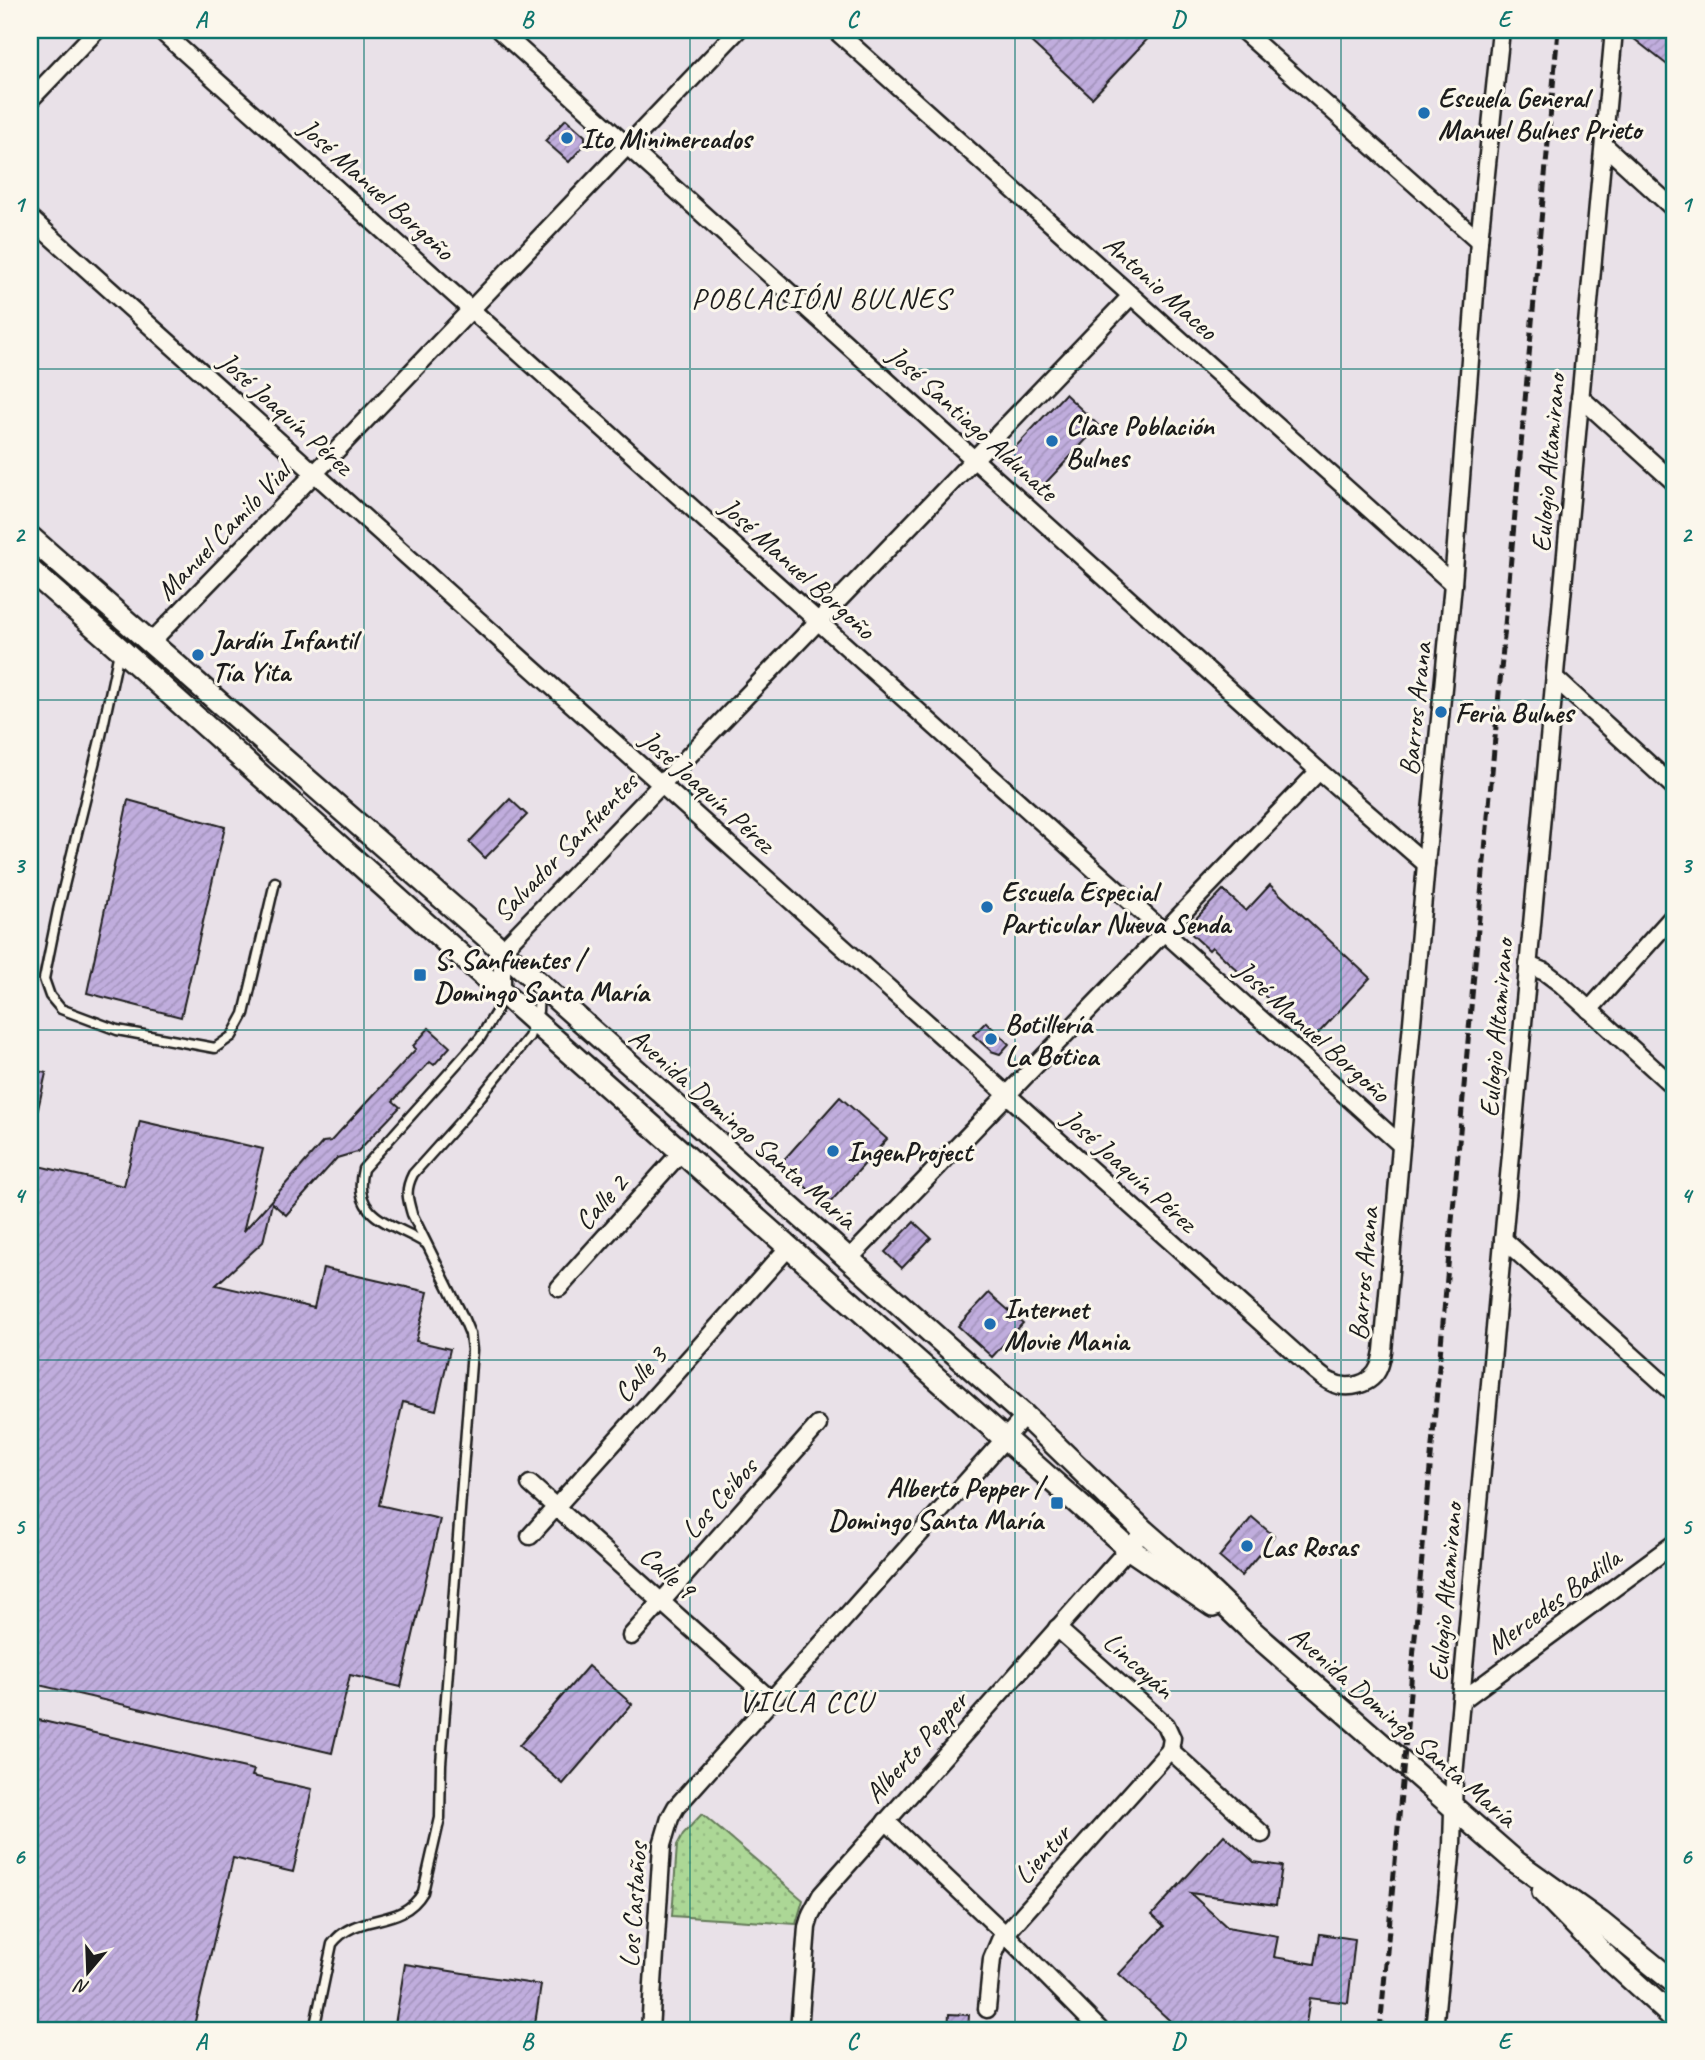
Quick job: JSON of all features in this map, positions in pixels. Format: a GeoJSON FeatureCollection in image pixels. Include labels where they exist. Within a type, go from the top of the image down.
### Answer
{"type":"FeatureCollection","features":[{"type":"Feature","properties":{"kind":"main road","name":"Avenida Domingo Santa María"},"geometry":{"type":"LineString","coordinates":[[30,537],[502,950],[1025,1416],[1253,1632],[1516,1862],[1574,1925],[1675,2019]]}},
{"type":"Feature","properties":{"kind":"main road","name":"Avenida Domingo Santa María"},"geometry":{"type":"LineString","coordinates":[[30,570],[1128,1548],[1253,1632]]}},
{"type":"Feature","properties":{"kind":"main road"},"geometry":{"type":"LineString","coordinates":[[120,649],[136,648],[151,642]]}},
{"type":"Feature","properties":{"kind":"main road","name":"Avenida Domingo Santa María"},"geometry":{"type":"LineString","coordinates":[[1516,1862],[1600,1922],[1675,1983]]}},
{"type":"Feature","properties":{"kind":"street"},"geometry":{"type":"LineString","coordinates":[[30,100],[97,30]]}},
{"type":"Feature","properties":{"kind":"street","name":"José Manuel Borgoño"},"geometry":{"type":"LineString","coordinates":[[160,30],[1401,1145]]}},
{"type":"Feature","properties":{"kind":"street","name":"José Santiago Aldunate"},"geometry":{"type":"LineString","coordinates":[[499,30],[1319,771],[1426,864]]}},
{"type":"Feature","properties":{"kind":"street","name":"Manuel Camilo Vial"},"geometry":{"type":"LineString","coordinates":[[151,642],[738,30]]}},
{"type":"Feature","properties":{"kind":"street","name":"Antonio Maceo"},"geometry":{"type":"LineString","coordinates":[[835,30],[1453,584]]}},
{"type":"Feature","properties":{"kind":"street"},"geometry":{"type":"LineString","coordinates":[[1242,30],[1479,241]]}},
{"type":"Feature","properties":{"kind":"street","name":"Barros Arana"},"geometry":{"type":"LineString","coordinates":[[1360,1385],[1378,1370],[1383,1351],[1453,584],[1479,241],[1501,30]]}},
{"type":"Feature","properties":{"kind":"street","name":"Eulogio Altamirano"},"geometry":{"type":"LineString","coordinates":[[1434,2030],[1452,1846],[1454,1776],[1614,30]]}},
{"type":"Feature","properties":{"kind":"street"},"geometry":{"type":"LineString","coordinates":[[1604,145],[1675,210]]}},
{"type":"Feature","properties":{"kind":"street","name":"José Joaquín Pérez"},"geometry":{"type":"LineString","coordinates":[[30,218],[1313,1369],[1329,1382],[1360,1385]]}},
{"type":"Feature","properties":{"kind":"street","name":"Salvador Sanfuentes"},"geometry":{"type":"LineString","coordinates":[[502,992],[502,950],[1132,296]]}},
{"type":"Feature","properties":{"kind":"street"},"geometry":{"type":"LineString","coordinates":[[1580,397],[1675,483]]}},
{"type":"Feature","properties":{"kind":"street"},"geometry":{"type":"LineString","coordinates":[[1555,678],[1675,788]]}},
{"type":"Feature","properties":{"kind":"street"},"geometry":{"type":"LineString","coordinates":[[849,1259],[1319,771]]}},
{"type":"Feature","properties":{"kind":"street"},"geometry":{"type":"LineString","coordinates":[[1589,1010],[1675,914]]}},
{"type":"Feature","properties":{"kind":"street"},"geometry":{"type":"LineString","coordinates":[[1528,965],[1553,978],[1675,1088]]}},
{"type":"Feature","properties":{"kind":"street","name":"Calle 2"},"geometry":{"type":"LineString","coordinates":[[559,1289],[682,1151]]}},
{"type":"Feature","properties":{"kind":"street"},"geometry":{"type":"LineString","coordinates":[[1503,1239],[1675,1394]]}},
{"type":"Feature","properties":{"kind":"street","name":"Calle 3"},"geometry":{"type":"LineString","coordinates":[[530,1536],[789,1247]]}},
{"type":"Feature","properties":{"kind":"street","name":"Los Castaños"},"geometry":{"type":"LineString","coordinates":[[650,2030],[662,1845],[676,1807],[1025,1416]]}},
{"type":"Feature","properties":{"kind":"street","name":"Los Ceibos"},"geometry":{"type":"LineString","coordinates":[[631,1636],[818,1426]]}},
{"type":"Feature","properties":{"kind":"street","name":"Calle 9"},"geometry":{"type":"LineString","coordinates":[[530,1484],[771,1700]]}},
{"type":"Feature","properties":{"kind":"street","name":"Alberto Pepper"},"geometry":{"type":"LineString","coordinates":[[799,2030],[805,1941],[811,1914],[827,1886],[1144,1531]]}},
{"type":"Feature","properties":{"kind":"street","name":"Mercedes Badilla"},"geometry":{"type":"LineString","coordinates":[[1461,1701],[1675,1544]]}},
{"type":"Feature","properties":{"kind":"street","name":"Lincoyán"},"geometry":{"type":"LineString","coordinates":[[1057,1628],[1166,1725],[1172,1738],[1170,1750],[1262,1834]]}},
{"type":"Feature","properties":{"kind":"street","name":"Lientur"},"geometry":{"type":"LineString","coordinates":[[986,2008],[992,1959],[1005,1934],[1170,1750]]}},
{"type":"Feature","properties":{"kind":"street"},"geometry":{"type":"LineString","coordinates":[[886,1821],[1005,1934],[1100,2030]]}},
{"type":"Feature","properties":{"kind":"lane"},"geometry":{"type":"LineString","coordinates":[[120,649],[44,979],[50,996],[61,1009],[117,1030],[215,1048],[232,1036],[244,1014],[275,882]]}},
{"type":"Feature","properties":{"kind":"lane"},"geometry":{"type":"LineString","coordinates":[[314,2030],[332,1944],[339,1934],[349,1928],[406,1912],[416,1903],[423,1892],[440,1818],[441,1764],[472,1350],[470,1334],[463,1317],[412,1214],[407,1198],[407,1186],[413,1174],[525,1044],[535,1021],[540,997],[539,985]]}},
{"type":"Feature","properties":{"kind":"lane"},"geometry":{"type":"LineString","coordinates":[[425,1243],[382,1222],[373,1214],[363,1199],[360,1182],[363,1169],[480,1038],[496,1013],[502,992]]}},
{"type":"Feature","properties":{"kind":"green space"},"geometry":{"type":"Polygon","coordinates":[[[702,1814],[803,1900],[796,1924],[672,1916],[677,1845],[683,1834],[702,1814]]]}},
{"type":"Feature","properties":{"kind":"building"},"geometry":{"type":"Polygon","coordinates":[[[1039,30],[1156,30],[1092,98],[1029,40],[1039,30]]]}},
{"type":"Feature","properties":{"kind":"building"},"geometry":{"type":"Polygon","coordinates":[[[1675,30],[1675,71],[1624,31],[1675,30]]]}},
{"type":"Feature","properties":{"kind":"building","name":"Ito Minimercados"},"geometry":{"type":"Polygon","coordinates":[[[566,119],[585,136],[585,144],[569,162],[545,141],[566,119]]]}},
{"type":"Feature","properties":{"kind":"building","name":"Clase Población Bulnes"},"geometry":{"type":"Polygon","coordinates":[[[1065,394],[1099,426],[1040,489],[1006,457],[1065,394]]]}},
{"type":"Feature","properties":{"kind":"building"},"geometry":{"type":"Polygon","coordinates":[[[510,799],[527,815],[485,858],[469,842],[510,799]]]}},
{"type":"Feature","properties":{"kind":"building"},"geometry":{"type":"Polygon","coordinates":[[[128,800],[225,827],[181,1017],[87,993],[128,800]]]}},
{"type":"Feature","properties":{"kind":"building"},"geometry":{"type":"Polygon","coordinates":[[[1270,885],[1370,978],[1312,1040],[1212,947],[1209,950],[1186,929],[1223,890],[1246,911],[1270,885]]]}},
{"type":"Feature","properties":{"kind":"building","name":"Botillería La Botica"},"geometry":{"type":"Polygon","coordinates":[[[986,1022],[1009,1044],[1000,1054],[991,1051],[973,1035],[986,1022]]]}},
{"type":"Feature","properties":{"kind":"building"},"geometry":{"type":"Polygon","coordinates":[[[429,1028],[450,1047],[434,1065],[430,1062],[393,1101],[400,1107],[357,1152],[337,1158],[286,1215],[272,1203],[263,1242],[216,1285],[314,1308],[323,1268],[428,1292],[416,1341],[450,1349],[436,1410],[403,1402],[379,1505],[440,1519],[401,1687],[350,1675],[332,1753],[30,1683],[30,1164],[124,1186],[140,1121],[263,1149],[243,1232],[323,1142],[331,1141],[416,1049],[413,1046],[429,1028]]]}},
{"type":"Feature","properties":{"kind":"building"},"geometry":{"type":"Polygon","coordinates":[[[30,1069],[46,1073],[36,1118],[30,1117],[30,1069]]]}},
{"type":"Feature","properties":{"kind":"building","name":"IngenProject"},"geometry":{"type":"Polygon","coordinates":[[[840,1097],[887,1139],[827,1206],[780,1164],[840,1097]]]}},
{"type":"Feature","properties":{"kind":"building"},"geometry":{"type":"Polygon","coordinates":[[[914,1222],[931,1238],[902,1268],[885,1252],[914,1222]]]}},
{"type":"Feature","properties":{"kind":"building"},"geometry":{"type":"Polygon","coordinates":[[[989,1293],[1023,1323],[992,1357],[958,1326],[989,1293]]]}},
{"type":"Feature","properties":{"kind":"building","name":"Las Rosas"},"geometry":{"type":"Polygon","coordinates":[[[1252,1517],[1274,1536],[1241,1576],[1219,1557],[1252,1517]]]}},
{"type":"Feature","properties":{"kind":"building"},"geometry":{"type":"Polygon","coordinates":[[[588,1666],[632,1704],[563,1784],[519,1746],[588,1666]]]}},
{"type":"Feature","properties":{"kind":"building"},"geometry":{"type":"Polygon","coordinates":[[[30,1718],[254,1770],[252,1776],[312,1789],[293,1872],[233,1858],[193,2030],[30,2030],[30,1718]]]}},
{"type":"Feature","properties":{"kind":"building"},"geometry":{"type":"Polygon","coordinates":[[[1224,1835],[1254,1862],[1282,1866],[1276,1905],[1190,1893],[1227,1927],[1278,1936],[1274,1957],[1315,1964],[1320,1934],[1355,1939],[1348,2003],[1310,1998],[1305,2030],[1180,2030],[1119,1974],[1164,1926],[1152,1915],[1224,1835]]]}},
{"type":"Feature","properties":{"kind":"building"},"geometry":{"type":"Polygon","coordinates":[[[405,1964],[541,1985],[534,2030],[394,2030],[405,1964]]]}},
{"type":"Feature","properties":{"kind":"building"},"geometry":{"type":"Polygon","coordinates":[[[949,2014],[969,2015],[968,2030],[948,2030],[949,2014]]]}},
{"type":"Feature","properties":{"kind":"railway"},"geometry":{"type":"LineString","coordinates":[[1380,2030],[1558,30]]}},
{"type":"Feature","properties":{"kind":"place","name":"Escuela General Manuel Bulnes Prieto"},"geometry":{"type":"Point","coordinates":[1424,113]}},
{"type":"Feature","properties":{"kind":"place","name":"Ito Minimercados"},"geometry":{"type":"Point","coordinates":[567,138]}},
{"type":"Feature","properties":{"kind":"place","name":"Clase Población Bulnes"},"geometry":{"type":"Point","coordinates":[1052,441]}},
{"type":"Feature","properties":{"kind":"place","name":"Jardín Infantil Tía Yita"},"geometry":{"type":"Point","coordinates":[198,655]}},
{"type":"Feature","properties":{"kind":"place","name":"Feria Bulnes"},"geometry":{"type":"Point","coordinates":[1441,712]}},
{"type":"Feature","properties":{"kind":"place","name":"Escuela Especial Particular Nueva Senda"},"geometry":{"type":"Point","coordinates":[987,907]}},
{"type":"Feature","properties":{"kind":"place","name":"S. Sanfuentes / Domingo Santa María"},"geometry":{"type":"Point","coordinates":[420,975]}},
{"type":"Feature","properties":{"kind":"place","name":"Botillería La Botica"},"geometry":{"type":"Point","coordinates":[991,1039]}},
{"type":"Feature","properties":{"kind":"place","name":"IngenProject"},"geometry":{"type":"Point","coordinates":[833,1151]}},
{"type":"Feature","properties":{"kind":"place","name":"Internet Movie Mania"},"geometry":{"type":"Point","coordinates":[990,1324]}},
{"type":"Feature","properties":{"kind":"place","name":"Alberto Pepper / Domingo Santa María"},"geometry":{"type":"Point","coordinates":[1057,1503]}},
{"type":"Feature","properties":{"kind":"place","name":"Las Rosas"},"geometry":{"type":"Point","coordinates":[1247,1546]}},
{"type":"Feature","properties":{"kind":"district","name":"POBLACIÓN BULNES"},"geometry":{"type":"Point","coordinates":[821,298]}},
{"type":"Feature","properties":{"kind":"district","name":"VILLA CCU"},"geometry":{"type":"Point","coordinates":[806,1701]}}]}
